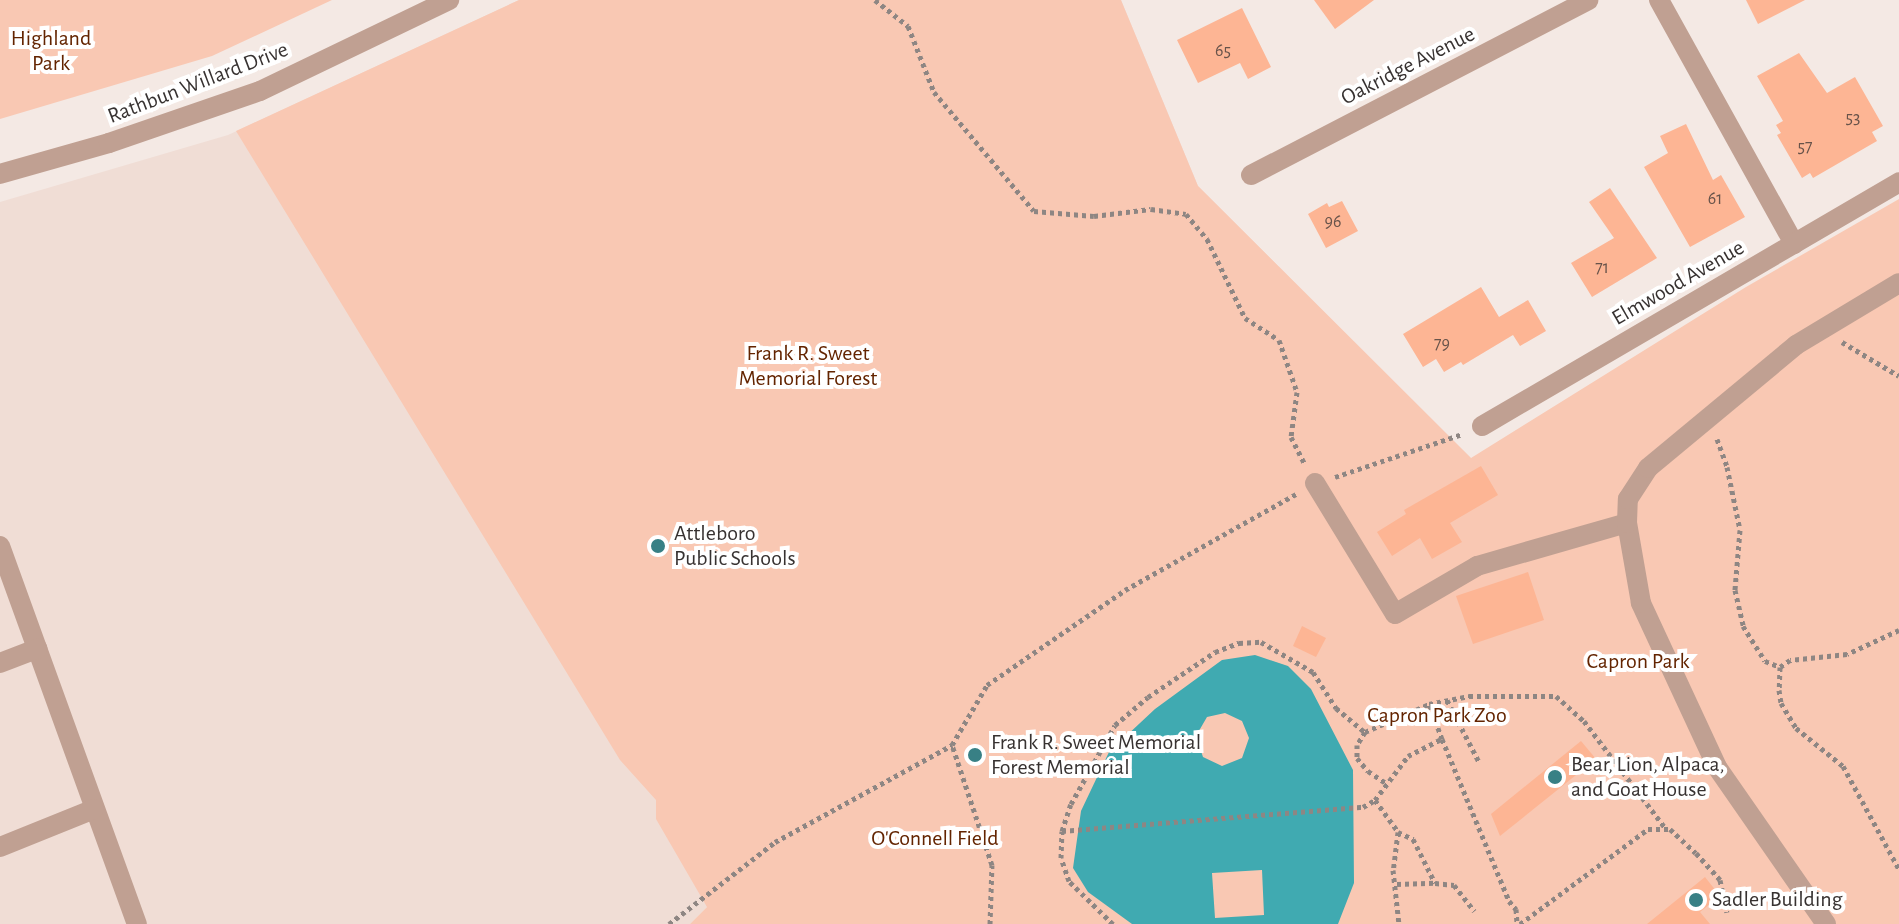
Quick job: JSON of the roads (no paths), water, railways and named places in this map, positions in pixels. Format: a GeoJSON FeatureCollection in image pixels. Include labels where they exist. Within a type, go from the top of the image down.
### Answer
{"type":"FeatureCollection","features":[{"type":"Feature","properties":{"kind":"street","name":"Rathbun Willard Drive"},"geometry":{"type":"LineString","coordinates":[[0,174],[109,143],[260,91],[449,0]]}},
{"type":"Feature","properties":{"kind":"street","name":"Oakridge Avenue"},"geometry":{"type":"LineString","coordinates":[[1251,175],[1588,0]]}},
{"type":"Feature","properties":{"kind":"street"},"geometry":{"type":"LineString","coordinates":[[1659,0],[1794,244]]}},
{"type":"Feature","properties":{"kind":"street","name":"Elmwood Avenue"},"geometry":{"type":"LineString","coordinates":[[1482,426],[1899,182]]}},
{"type":"Feature","properties":{"kind":"street"},"geometry":{"type":"LineString","coordinates":[[1826,924],[1717,767],[1641,603],[1627,523],[1628,499],[1648,468],[1708,416],[1820,329],[1899,283]]}},
{"type":"Feature","properties":{"kind":"street"},"geometry":{"type":"LineString","coordinates":[[1315,483],[1395,614],[1477,566],[1627,523]]}},
{"type":"Feature","properties":{"kind":"street"},"geometry":{"type":"LineString","coordinates":[[0,546],[6,580],[37,649],[137,924]]}},
{"type":"Feature","properties":{"kind":"street"},"geometry":{"type":"LineString","coordinates":[[0,663],[37,649]]}},
{"type":"Feature","properties":{"kind":"street"},"geometry":{"type":"LineString","coordinates":[[0,847],[94,809]]}},
{"type":"Feature","properties":{"kind":"water"},"geometry":{"type":"Polygon","coordinates":[[[1255,655],[1288,666],[1311,689],[1353,770],[1354,883],[1338,924],[1132,924],[1088,892],[1073,868],[1081,811],[1109,752],[1155,709],[1222,660],[1255,655]],[[1225,713],[1207,717],[1196,736],[1203,757],[1222,766],[1242,758],[1249,738],[1242,721],[1225,713]],[[1262,870],[1212,873],[1215,918],[1264,915],[1262,870]]]}},
{"type":"Feature","properties":{"kind":"place","name":"Attleboro Public Schools"},"geometry":{"type":"Point","coordinates":[658,546]}},
{"type":"Feature","properties":{"kind":"place","name":"Frank R. Sweet Memorial Forest Memorial"},"geometry":{"type":"Point","coordinates":[975,755]}},
{"type":"Feature","properties":{"kind":"place","name":"Bear, Lion, Alpaca, and Goat House"},"geometry":{"type":"Point","coordinates":[1555,777]}},
{"type":"Feature","properties":{"kind":"place","name":"Sadler Building"},"geometry":{"type":"Point","coordinates":[1696,900]}},
{"type":"Feature","properties":{"kind":"park label","name":"Highland Park"},"geometry":{"type":"Point","coordinates":[51,50]}},
{"type":"Feature","properties":{"kind":"park label","name":"Frank R. Sweet Memorial Forest"},"geometry":{"type":"Point","coordinates":[808,366]}},
{"type":"Feature","properties":{"kind":"park label","name":"Capron Park"},"geometry":{"type":"Point","coordinates":[1638,662]}},
{"type":"Feature","properties":{"kind":"park label","name":"Capron Park Zoo"},"geometry":{"type":"Point","coordinates":[1437,716]}},
{"type":"Feature","properties":{"kind":"park label","name":"O'Connell Field"},"geometry":{"type":"Point","coordinates":[935,839]}}]}
